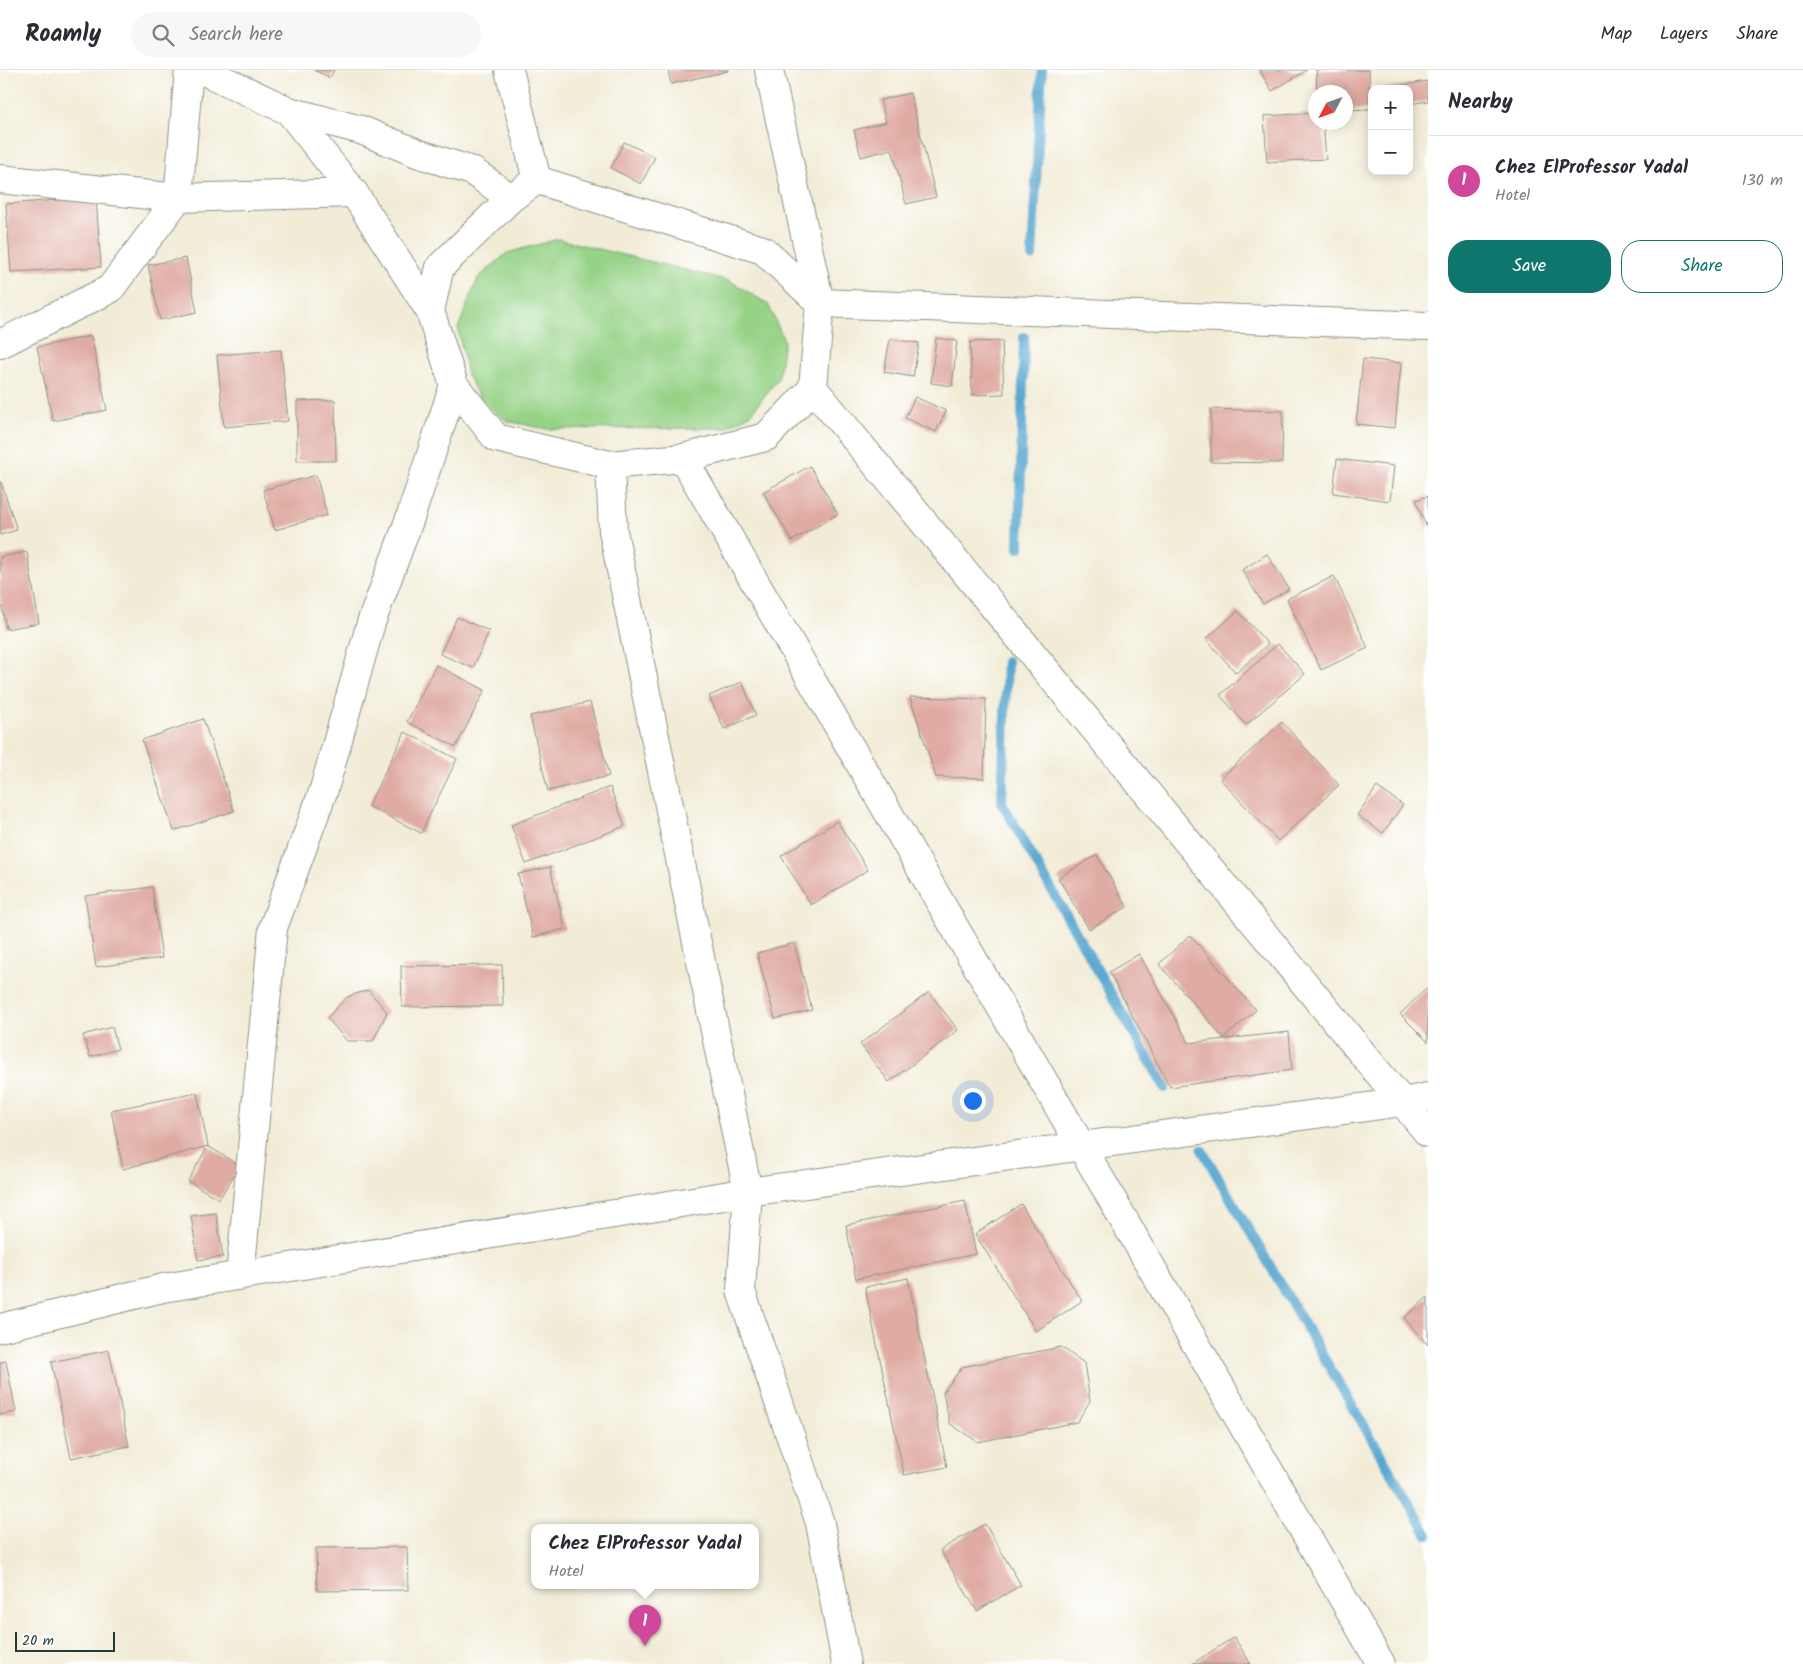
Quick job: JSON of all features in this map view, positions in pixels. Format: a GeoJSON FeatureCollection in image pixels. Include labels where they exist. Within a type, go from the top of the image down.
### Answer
{"type":"FeatureCollection","features":[{"type":"Feature","properties":{"kind":"street"},"geometry":{"type":"LineString","coordinates":[[0,344],[110,289],[178,198],[190,70]]}},
{"type":"Feature","properties":{"kind":"street"},"geometry":{"type":"LineString","coordinates":[[202,70],[289,111],[361,130],[417,153],[472,172],[511,198]]}},
{"type":"Feature","properties":{"kind":"street"},"geometry":{"type":"LineString","coordinates":[[509,70],[537,180]]}},
{"type":"Feature","properties":{"kind":"street"},"geometry":{"type":"LineString","coordinates":[[289,111],[354,193],[430,311],[454,386],[496,438],[610,465],[683,458],[766,437],[813,388],[820,303],[770,70]]}},
{"type":"Feature","properties":{"kind":"street"},"geometry":{"type":"LineString","coordinates":[[0,179],[178,198],[354,193]]}},
{"type":"Feature","properties":{"kind":"street"},"geometry":{"type":"LineString","coordinates":[[430,311],[440,267],[511,198],[537,180]]}},
{"type":"Feature","properties":{"kind":"street"},"geometry":{"type":"LineString","coordinates":[[537,180],[762,250],[820,303],[1428,326]]}},
{"type":"Feature","properties":{"kind":"street"},"geometry":{"type":"LineString","coordinates":[[240,1276],[273,928],[324,789],[371,623],[410,518],[454,386]]}},
{"type":"Feature","properties":{"kind":"street"},"geometry":{"type":"LineString","coordinates":[[813,388],[1416,1100],[1428,1132]]}},
{"type":"Feature","properties":{"kind":"street"},"geometry":{"type":"LineString","coordinates":[[683,458],[1381,1664]]}},
{"type":"Feature","properties":{"kind":"street"},"geometry":{"type":"LineString","coordinates":[[610,465],[613,530],[748,1192],[741,1291],[820,1523],[846,1664]]}},
{"type":"Feature","properties":{"kind":"street"},"geometry":{"type":"LineString","coordinates":[[0,1328],[163,1288],[748,1192],[1081,1148],[1416,1100]]}},
{"type":"Feature","properties":{"kind":"green space"},"geometry":{"type":"Polygon","coordinates":[[[558,239],[730,281],[768,304],[784,340],[779,377],[750,415],[725,428],[546,429],[507,421],[481,400],[467,375],[458,328],[478,278],[507,253],[558,239]]]}},
{"type":"Feature","properties":{"kind":"building"},"geometry":{"type":"Polygon","coordinates":[[[314,70],[334,70],[330,78],[314,70]]]}},
{"type":"Feature","properties":{"kind":"building"},"geometry":{"type":"Polygon","coordinates":[[[668,70],[728,70],[728,71],[671,84],[668,70]]]}},
{"type":"Feature","properties":{"kind":"building"},"geometry":{"type":"Polygon","coordinates":[[[1259,70],[1307,70],[1272,91],[1259,70]]]}},
{"type":"Feature","properties":{"kind":"building"},"geometry":{"type":"Polygon","coordinates":[[[1316,70],[1369,70],[1368,109],[1353,110],[1353,85],[1317,85],[1316,70]]]}},
{"type":"Feature","properties":{"kind":"building"},"geometry":{"type":"Polygon","coordinates":[[[1427,81],[1428,101],[1413,103],[1413,85],[1402,85],[1427,81]]]}},
{"type":"Feature","properties":{"kind":"building"},"geometry":{"type":"Polygon","coordinates":[[[910,93],[936,197],[906,204],[892,149],[861,157],[854,130],[886,122],[880,100],[910,93]]]}},
{"type":"Feature","properties":{"kind":"building"},"geometry":{"type":"Polygon","coordinates":[[[1308,113],[1308,130],[1324,130],[1326,159],[1267,162],[1264,116],[1308,113]]]}},
{"type":"Feature","properties":{"kind":"building"},"geometry":{"type":"Polygon","coordinates":[[[624,142],[655,157],[641,184],[611,168],[624,142]]]}},
{"type":"Feature","properties":{"kind":"building"},"geometry":{"type":"Polygon","coordinates":[[[96,197],[101,267],[11,272],[6,204],[96,197]]]}},
{"type":"Feature","properties":{"kind":"building"},"geometry":{"type":"Polygon","coordinates":[[[186,258],[197,312],[160,320],[148,265],[186,258]]]}},
{"type":"Feature","properties":{"kind":"building"},"geometry":{"type":"Polygon","coordinates":[[[91,336],[107,410],[53,421],[37,347],[91,336]]]}},
{"type":"Feature","properties":{"kind":"building"},"geometry":{"type":"Polygon","coordinates":[[[936,338],[957,341],[952,386],[931,383],[936,338]]]}},
{"type":"Feature","properties":{"kind":"building"},"geometry":{"type":"Polygon","coordinates":[[[890,339],[919,343],[913,377],[884,372],[890,339]]]}},
{"type":"Feature","properties":{"kind":"building"},"geometry":{"type":"Polygon","coordinates":[[[1002,341],[1004,394],[972,395],[970,342],[1002,341]]]}},
{"type":"Feature","properties":{"kind":"building"},"geometry":{"type":"Polygon","coordinates":[[[281,350],[288,421],[224,427],[217,355],[281,350]]]}},
{"type":"Feature","properties":{"kind":"building"},"geometry":{"type":"Polygon","coordinates":[[[1363,359],[1401,363],[1395,428],[1356,424],[1363,359]]]}},
{"type":"Feature","properties":{"kind":"building"},"geometry":{"type":"Polygon","coordinates":[[[915,397],[946,411],[936,432],[905,418],[915,397]]]}},
{"type":"Feature","properties":{"kind":"building"},"geometry":{"type":"Polygon","coordinates":[[[335,400],[336,461],[297,461],[297,401],[335,400]]]}},
{"type":"Feature","properties":{"kind":"building"},"geometry":{"type":"Polygon","coordinates":[[[1211,409],[1283,411],[1282,463],[1211,462],[1211,409]]]}},
{"type":"Feature","properties":{"kind":"building"},"geometry":{"type":"Polygon","coordinates":[[[1337,459],[1394,466],[1390,501],[1333,493],[1337,459]]]}},
{"type":"Feature","properties":{"kind":"building"},"geometry":{"type":"Polygon","coordinates":[[[810,466],[838,514],[792,541],[763,492],[810,466]]]}},
{"type":"Feature","properties":{"kind":"building"},"geometry":{"type":"Polygon","coordinates":[[[316,475],[327,515],[275,530],[263,490],[316,475]]]}},
{"type":"Feature","properties":{"kind":"building"},"geometry":{"type":"Polygon","coordinates":[[[0,482],[17,530],[0,535],[0,482]]]}},
{"type":"Feature","properties":{"kind":"building"},"geometry":{"type":"Polygon","coordinates":[[[1428,496],[1428,531],[1416,500],[1428,496]]]}},
{"type":"Feature","properties":{"kind":"building"},"geometry":{"type":"Polygon","coordinates":[[[27,552],[39,623],[6,629],[0,596],[0,557],[27,552]]]}},
{"type":"Feature","properties":{"kind":"building"},"geometry":{"type":"Polygon","coordinates":[[[1267,554],[1289,589],[1263,604],[1242,570],[1267,554]]]}},
{"type":"Feature","properties":{"kind":"building"},"geometry":{"type":"Polygon","coordinates":[[[1334,576],[1368,648],[1321,670],[1287,599],[1334,576]]]}},
{"type":"Feature","properties":{"kind":"building"},"geometry":{"type":"Polygon","coordinates":[[[1238,611],[1268,644],[1236,673],[1206,639],[1238,611]]]}},
{"type":"Feature","properties":{"kind":"building"},"geometry":{"type":"Polygon","coordinates":[[[457,617],[489,631],[473,668],[440,654],[457,617]]]}},
{"type":"Feature","properties":{"kind":"building"},"geometry":{"type":"Polygon","coordinates":[[[1278,644],[1305,674],[1246,725],[1220,695],[1278,644]]]}},
{"type":"Feature","properties":{"kind":"building"},"geometry":{"type":"Polygon","coordinates":[[[436,665],[485,690],[456,747],[407,722],[436,665]]]}},
{"type":"Feature","properties":{"kind":"building"},"geometry":{"type":"Polygon","coordinates":[[[742,682],[756,715],[724,729],[709,696],[742,682]]]}},
{"type":"Feature","properties":{"kind":"building"},"geometry":{"type":"Polygon","coordinates":[[[910,697],[986,699],[984,778],[936,777],[910,697]]]}},
{"type":"Feature","properties":{"kind":"building"},"geometry":{"type":"Polygon","coordinates":[[[590,702],[609,776],[548,791],[530,716],[590,702]]]}},
{"type":"Feature","properties":{"kind":"building"},"geometry":{"type":"Polygon","coordinates":[[[203,719],[234,811],[174,831],[142,740],[203,719]]]}},
{"type":"Feature","properties":{"kind":"building"},"geometry":{"type":"Polygon","coordinates":[[[1282,722],[1339,785],[1278,841],[1220,779],[1282,722]]]}},
{"type":"Feature","properties":{"kind":"building"},"geometry":{"type":"Polygon","coordinates":[[[405,732],[457,759],[421,833],[368,806],[405,732]]]}},
{"type":"Feature","properties":{"kind":"building"},"geometry":{"type":"Polygon","coordinates":[[[610,787],[625,826],[526,864],[511,825],[610,787]]]}},
{"type":"Feature","properties":{"kind":"building"},"geometry":{"type":"Polygon","coordinates":[[[1377,787],[1403,805],[1383,833],[1357,815],[1377,787]]]}},
{"type":"Feature","properties":{"kind":"building"},"geometry":{"type":"Polygon","coordinates":[[[837,821],[868,870],[811,905],[781,856],[837,821]]]}},
{"type":"Feature","properties":{"kind":"building"},"geometry":{"type":"Polygon","coordinates":[[[1097,855],[1127,907],[1089,929],[1058,878],[1097,855]]]}},
{"type":"Feature","properties":{"kind":"building"},"geometry":{"type":"Polygon","coordinates":[[[550,867],[565,929],[533,937],[518,874],[550,867]]]}},
{"type":"Feature","properties":{"kind":"building"},"geometry":{"type":"Polygon","coordinates":[[[152,887],[162,958],[96,967],[85,896],[152,887]]]}},
{"type":"Feature","properties":{"kind":"building"},"geometry":{"type":"Polygon","coordinates":[[[1190,935],[1256,1010],[1224,1038],[1159,964],[1190,935]]]}},
{"type":"Feature","properties":{"kind":"building"},"geometry":{"type":"Polygon","coordinates":[[[794,943],[812,1010],[775,1019],[757,953],[794,943]]]}},
{"type":"Feature","properties":{"kind":"building"},"geometry":{"type":"Polygon","coordinates":[[[1139,954],[1189,1043],[1289,1032],[1292,1070],[1170,1087],[1109,972],[1139,954]]]}},
{"type":"Feature","properties":{"kind":"building"},"geometry":{"type":"Polygon","coordinates":[[[502,965],[503,1006],[402,1007],[401,966],[502,965]]]}},
{"type":"Feature","properties":{"kind":"building"},"geometry":{"type":"Polygon","coordinates":[[[1428,987],[1428,1042],[1400,1014],[1428,987]]]}},
{"type":"Feature","properties":{"kind":"building"},"geometry":{"type":"Polygon","coordinates":[[[368,990],[387,1012],[373,1041],[347,1041],[327,1018],[347,997],[368,990]]]}},
{"type":"Feature","properties":{"kind":"building"},"geometry":{"type":"Polygon","coordinates":[[[929,992],[958,1030],[889,1082],[860,1044],[929,992]]]}},
{"type":"Feature","properties":{"kind":"building"},"geometry":{"type":"Polygon","coordinates":[[[112,1027],[118,1049],[90,1057],[83,1035],[112,1027]]]}},
{"type":"Feature","properties":{"kind":"building"},"geometry":{"type":"Polygon","coordinates":[[[197,1093],[208,1146],[123,1169],[111,1110],[197,1093]]]}},
{"type":"Feature","properties":{"kind":"building"},"geometry":{"type":"Polygon","coordinates":[[[208,1146],[240,1166],[219,1199],[188,1181],[208,1146]]]}},
{"type":"Feature","properties":{"kind":"building"},"geometry":{"type":"Polygon","coordinates":[[[965,1201],[976,1254],[856,1279],[846,1225],[965,1201]]]}},
{"type":"Feature","properties":{"kind":"building"},"geometry":{"type":"Polygon","coordinates":[[[1021,1204],[1082,1301],[1036,1331],[975,1234],[1021,1204]]]}},
{"type":"Feature","properties":{"kind":"building"},"geometry":{"type":"Polygon","coordinates":[[[216,1213],[223,1257],[198,1260],[191,1216],[216,1213]]]}},
{"type":"Feature","properties":{"kind":"building"},"geometry":{"type":"Polygon","coordinates":[[[908,1278],[947,1467],[904,1475],[865,1287],[908,1278]]]}},
{"type":"Feature","properties":{"kind":"building"},"geometry":{"type":"Polygon","coordinates":[[[1428,1297],[1428,1345],[1404,1318],[1428,1297]]]}},
{"type":"Feature","properties":{"kind":"building"},"geometry":{"type":"Polygon","coordinates":[[[1061,1347],[1084,1363],[1090,1401],[1077,1422],[978,1442],[950,1424],[943,1393],[962,1367],[1061,1347]]]}},
{"type":"Feature","properties":{"kind":"building"},"geometry":{"type":"Polygon","coordinates":[[[109,1350],[129,1446],[71,1458],[51,1362],[109,1350]]]}},
{"type":"Feature","properties":{"kind":"building"},"geometry":{"type":"Polygon","coordinates":[[[6,1361],[16,1412],[0,1415],[0,1362],[6,1361]]]}},
{"type":"Feature","properties":{"kind":"building"},"geometry":{"type":"Polygon","coordinates":[[[985,1524],[1021,1585],[977,1611],[940,1550],[985,1524]]]}},
{"type":"Feature","properties":{"kind":"building"},"geometry":{"type":"Polygon","coordinates":[[[407,1547],[408,1590],[317,1591],[316,1548],[407,1547]]]}},
{"type":"Feature","properties":{"kind":"building"},"geometry":{"type":"Polygon","coordinates":[[[1234,1637],[1251,1664],[1192,1664],[1234,1637]]]}},
{"type":"Feature","properties":{"kind":"waterway"},"geometry":{"type":"LineString","coordinates":[[1032,256],[1042,70]]}},
{"type":"Feature","properties":{"kind":"waterway"},"geometry":{"type":"LineString","coordinates":[[1019,548],[1024,337]]}},
{"type":"Feature","properties":{"kind":"waterway"},"geometry":{"type":"LineString","coordinates":[[1007,661],[1002,803],[1165,1088]]}},
{"type":"Feature","properties":{"kind":"waterway"},"geometry":{"type":"LineString","coordinates":[[1202,1150],[1428,1535]]}},
{"type":"Feature","properties":{"kind":"place","name":"Chez ElProfessor Yadal"},"geometry":{"type":"Point","coordinates":[645,1646]}}]}
